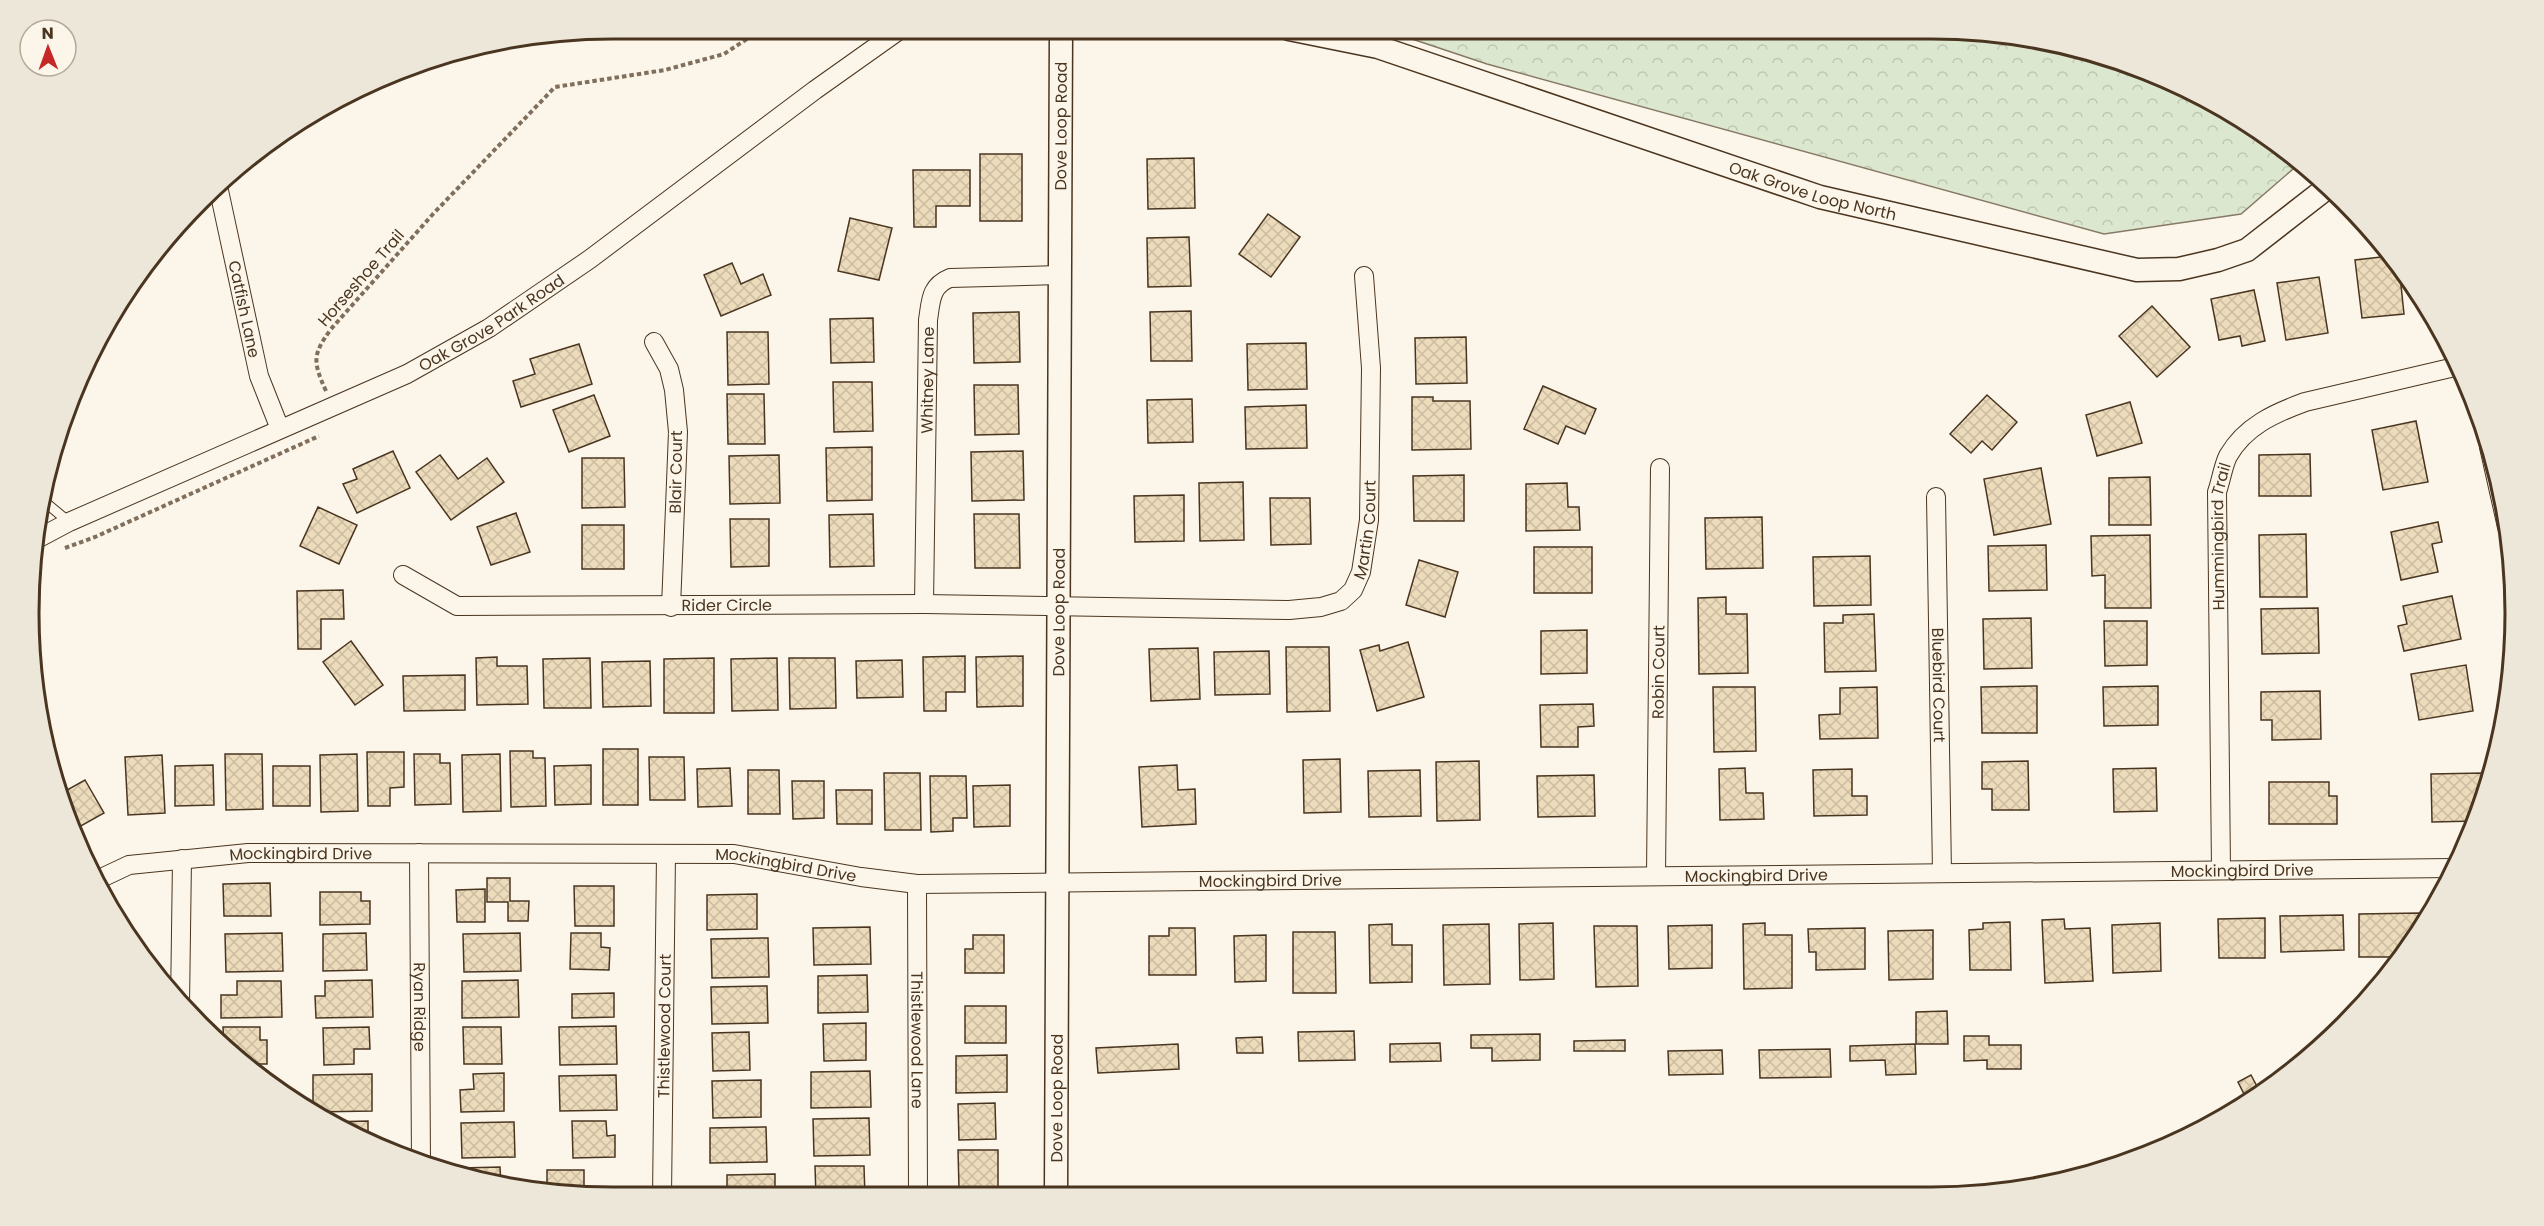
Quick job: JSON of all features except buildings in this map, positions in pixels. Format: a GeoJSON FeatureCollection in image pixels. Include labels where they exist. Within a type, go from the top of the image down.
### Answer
{"type":"FeatureCollection","features":[{"type":"Feature","properties":{"kind":"street","name":"Oak Grove Park Road"},"geometry":{"type":"LineString","coordinates":[[44,535],[69,522],[406,374],[489,328],[590,259],[886,39]]}},
{"type":"Feature","properties":{"kind":"street","name":"Dove Loop Road"},"geometry":{"type":"LineString","coordinates":[[1056,1187],[1061,39]]}},
{"type":"Feature","properties":{"kind":"street","name":"Oak Grove Loop North"},"geometry":{"type":"LineString","coordinates":[[1341,39],[1378,47],[1820,197],[2138,270],[2179,269],[2218,260],[2247,250],[2321,192]]}},
{"type":"Feature","properties":{"kind":"street","name":"Catfish Lane"},"geometry":{"type":"LineString","coordinates":[[220,195],[259,376],[280,429]]}},
{"type":"Feature","properties":{"kind":"street","name":"Whitney Lane"},"geometry":{"type":"LineString","coordinates":[[924,604],[928,320],[932,292],[938,282],[950,278],[1060,274]]}},
{"type":"Feature","properties":{"kind":"street","name":"Martin Court"},"geometry":{"type":"LineString","coordinates":[[1058,608],[1289,610],[1341,601],[1353,590],[1361,572],[1370,520],[1371,369],[1364,276]]}},
{"type":"Feature","properties":{"kind":"street","name":"Blair Court"},"geometry":{"type":"LineString","coordinates":[[654,342],[669,369],[674,390],[678,432],[671,607]]}},
{"type":"Feature","properties":{"kind":"street","name":"Hummingbird Trail"},"geometry":{"type":"LineString","coordinates":[[2220,870],[2217,492],[2228,456],[2254,426],[2281,410],[2305,402],[2450,368]]}},
{"type":"Feature","properties":{"kind":"street","name":"Robin Court"},"geometry":{"type":"LineString","coordinates":[[1656,876],[1660,468]]}},
{"type":"Feature","properties":{"kind":"street","name":"Bluebird Court"},"geometry":{"type":"LineString","coordinates":[[1936,497],[1942,873]]}},
{"type":"Feature","properties":{"kind":"street","name":"Rider Circle"},"geometry":{"type":"LineString","coordinates":[[403,575],[457,606],[671,607],[924,604],[1058,608]]}},
{"type":"Feature","properties":{"kind":"street","name":"Mockingbird Drive"},"geometry":{"type":"LineString","coordinates":[[103,877],[129,865],[249,853],[734,854],[861,877],[917,884],[2445,868]]}},
{"type":"Feature","properties":{"kind":"street","name":"Ryan Ridge"},"geometry":{"type":"LineString","coordinates":[[419,853],[421,1154]]}},
{"type":"Feature","properties":{"kind":"street","name":"Thistlewood Court"},"geometry":{"type":"LineString","coordinates":[[662,1187],[666,854]]}},
{"type":"Feature","properties":{"kind":"street"},"geometry":{"type":"LineString","coordinates":[[180,990],[182,859]]}},
{"type":"Feature","properties":{"kind":"street","name":"Thistlewood Lane"},"geometry":{"type":"LineString","coordinates":[[917,884],[918,1187]]}},
{"type":"Feature","properties":{"kind":"lane"},"geometry":{"type":"LineString","coordinates":[[49,506],[69,522]]}},
{"type":"Feature","properties":{"kind":"path","name":"Horseshoe Trail"},"geometry":{"type":"LineString","coordinates":[[333,406],[316,368],[318,347],[331,329],[433,214],[555,87],[665,70],[724,54],[746,39]]}},
{"type":"Feature","properties":{"kind":"path"},"geometry":{"type":"LineString","coordinates":[[44,542],[60,549],[95,537],[322,434]]}},
{"type":"Feature","properties":{"kind":"green space"},"geometry":{"type":"Polygon","coordinates":[[[1412,39],[1931,39],[2006,44],[2080,59],[2116,69],[2151,83],[2218,116],[2250,136],[2293,169],[2241,214],[2104,234],[1487,64],[1412,39]]]}}]}
